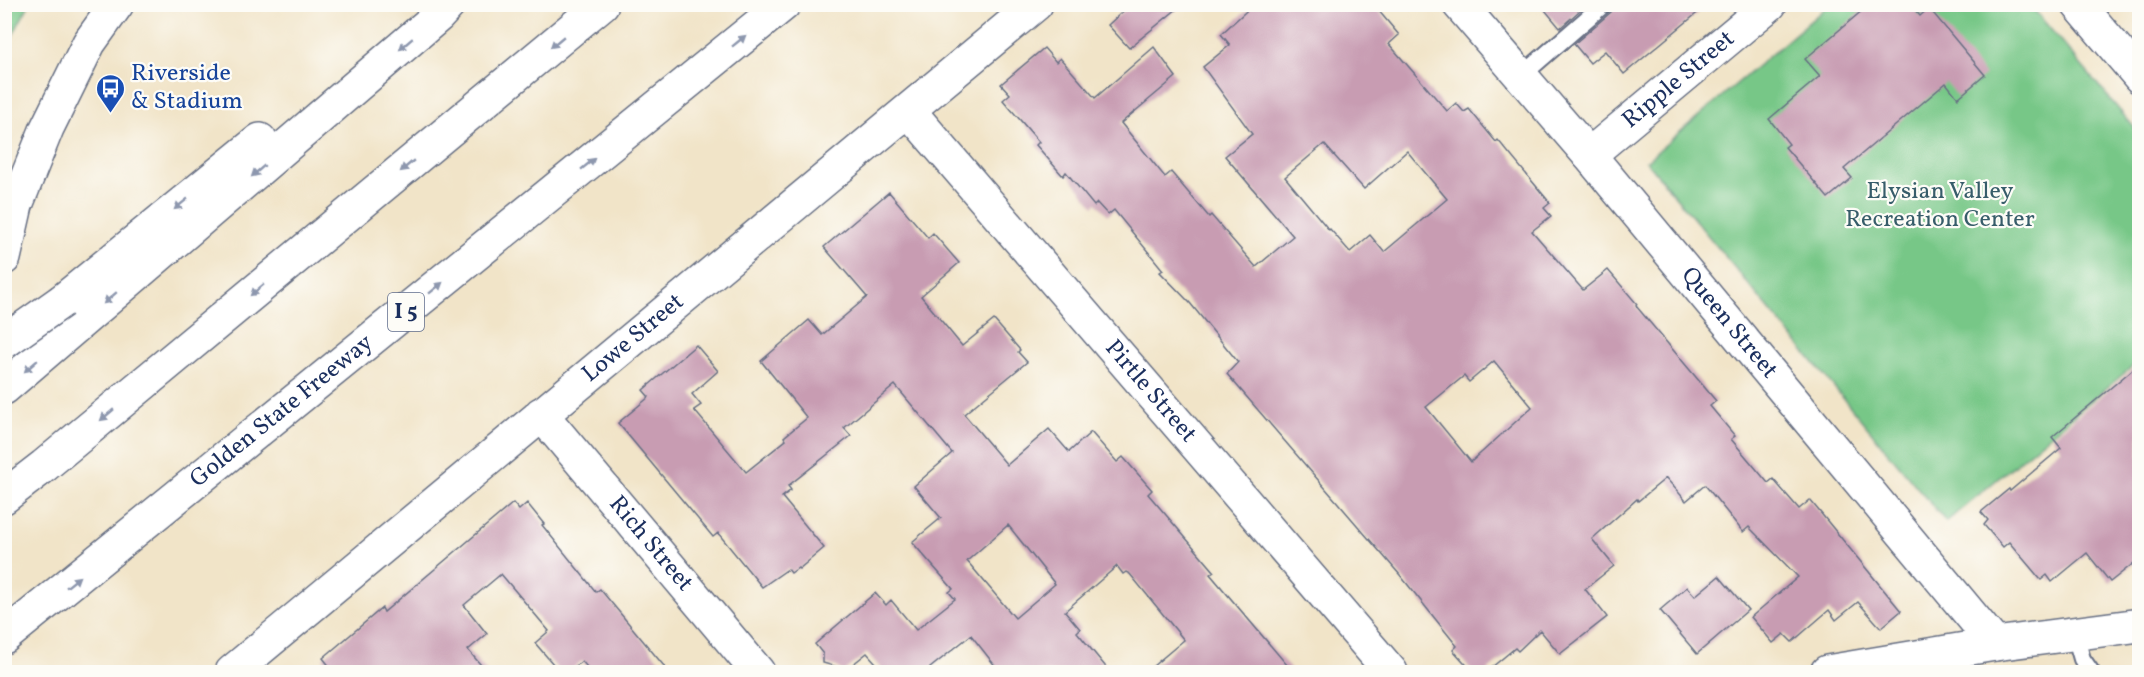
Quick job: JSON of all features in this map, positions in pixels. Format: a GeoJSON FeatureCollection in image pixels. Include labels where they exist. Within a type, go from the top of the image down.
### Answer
{"type":"FeatureCollection","features":[{"type":"Feature","properties":{"kind":"main road"},"geometry":{"type":"LineString","coordinates":[[4,258],[16,205],[47,128],[89,43],[117,4]]}},
{"type":"Feature","properties":{"kind":"main road"},"geometry":{"type":"LineString","coordinates":[[4,344],[62,302],[284,121],[419,4]]}},
{"type":"Feature","properties":{"kind":"main road"},"geometry":{"type":"LineString","coordinates":[[4,388],[438,16],[449,4]]}},
{"type":"Feature","properties":{"kind":"main road"},"geometry":{"type":"LineString","coordinates":[[4,497],[603,4]]}},
{"type":"Feature","properties":{"kind":"main road","name":"Golden State Freeway"},"geometry":{"type":"LineString","coordinates":[[16,628],[784,4]]}},
{"type":"Feature","properties":{"kind":"main road","name":"Lowe Street"},"geometry":{"type":"LineString","coordinates":[[232,672],[1036,4]]}},
{"type":"Feature","properties":{"kind":"main road","name":"Queen Street"},"geometry":{"type":"LineString","coordinates":[[1459,4],[1589,155],[1995,644]]}},
{"type":"Feature","properties":{"kind":"main road","name":"Ripple Street"},"geometry":{"type":"LineString","coordinates":[[1589,155],[1770,4]]}},
{"type":"Feature","properties":{"kind":"main road"},"geometry":{"type":"LineString","coordinates":[[2079,4],[2139,77]]}},
{"type":"Feature","properties":{"kind":"main road","name":"Pirtle Street"},"geometry":{"type":"LineString","coordinates":[[909,111],[1391,672]]}},
{"type":"Feature","properties":{"kind":"main road"},"geometry":{"type":"LineString","coordinates":[[4,332],[4,344]]}},
{"type":"Feature","properties":{"kind":"main road","name":"Rich Street"},"geometry":{"type":"LineString","coordinates":[[542,414],[758,672]]}},
{"type":"Feature","properties":{"kind":"main road"},"geometry":{"type":"LineString","coordinates":[[1833,672],[1995,644],[2139,625]]}},
{"type":"Feature","properties":{"kind":"lane"},"geometry":{"type":"LineString","coordinates":[[1521,76],[1604,4]]}},
{"type":"Feature","properties":{"kind":"lane"},"geometry":{"type":"LineString","coordinates":[[2075,635],[2082,659],[2091,672]]}},
{"type":"Feature","properties":{"kind":"green space"},"geometry":{"type":"Polygon","coordinates":[[[4,5],[29,5],[5,49],[4,5]]]}},
{"type":"Feature","properties":{"kind":"green space","name":"Elysian Valley Recreation Center"},"geometry":{"type":"Polygon","coordinates":[[[1829,5],[2030,5],[2139,133],[2139,361],[1946,522],[1646,161],[1829,5]]]}},
{"type":"Feature","properties":{"kind":"building"},"geometry":{"type":"Polygon","coordinates":[[[1131,4],[1183,4],[1129,48],[1108,25],[1131,4]]]}},
{"type":"Feature","properties":{"kind":"building"},"geometry":{"type":"Polygon","coordinates":[[[1254,4],[1373,4],[1399,35],[1389,44],[1447,111],[1456,103],[1464,112],[1469,109],[1550,203],[1544,208],[1551,216],[1532,231],[1583,290],[1608,270],[1716,401],[1710,406],[1735,436],[1731,439],[1768,483],[1773,479],[1799,509],[1810,500],[1901,611],[1881,628],[1858,602],[1836,620],[1829,610],[1792,642],[1784,634],[1773,643],[1751,617],[1798,577],[1749,527],[1743,532],[1705,485],[1686,501],[1666,478],[1638,501],[1637,499],[1592,539],[1614,566],[1585,589],[1607,617],[1560,654],[1540,630],[1518,651],[1515,648],[1486,672],[1473,672],[1453,650],[1457,646],[1400,575],[1227,374],[1238,362],[1190,303],[1160,272],[1163,270],[1114,210],[1108,215],[1097,203],[1094,206],[1066,172],[1063,176],[1036,145],[1039,142],[1003,100],[1010,94],[1001,84],[1044,48],[1056,62],[1060,58],[1095,98],[1154,47],[1176,77],[1121,123],[1165,177],[1171,172],[1256,267],[1293,236],[1225,156],[1252,134],[1203,67],[1230,45],[1221,34],[1254,4]],[[1324,144],[1285,177],[1350,252],[1370,235],[1384,252],[1447,199],[1407,151],[1364,189],[1324,144]],[[1494,361],[1469,382],[1464,376],[1426,407],[1471,462],[1532,407],[1494,361]]]}},
{"type":"Feature","properties":{"kind":"building"},"geometry":{"type":"Polygon","coordinates":[[[1540,4],[1587,4],[1560,28],[1540,4]]]}},
{"type":"Feature","properties":{"kind":"building"},"geometry":{"type":"Polygon","coordinates":[[[1614,4],[1708,4],[1624,74],[1605,51],[1590,63],[1574,44],[1611,12],[1614,4]]]}},
{"type":"Feature","properties":{"kind":"building"},"geometry":{"type":"Polygon","coordinates":[[[1870,4],[1910,4],[1920,16],[1929,8],[1985,75],[1958,98],[1946,83],[1844,169],[1852,178],[1828,198],[1785,147],[1789,144],[1769,119],[1820,76],[1805,59],[1870,4]]]}},
{"type":"Feature","properties":{"kind":"building"},"geometry":{"type":"Polygon","coordinates":[[[889,192],[928,238],[933,233],[959,263],[921,296],[962,346],[994,320],[1020,350],[1018,352],[1027,362],[964,414],[1007,465],[1049,429],[1069,452],[1091,432],[1117,462],[1123,457],[1152,490],[1148,494],[1214,571],[1210,574],[1293,672],[1146,672],[1184,640],[1130,574],[1126,572],[1123,574],[1117,566],[1065,611],[1080,629],[1077,632],[1110,672],[1003,672],[996,667],[971,635],[925,672],[884,672],[867,653],[843,672],[837,667],[823,663],[823,654],[815,644],[875,593],[886,605],[891,600],[916,630],[955,599],[949,592],[953,589],[912,542],[941,518],[914,486],[952,453],[895,385],[844,428],[851,436],[788,486],[791,490],[782,497],[824,548],[799,569],[791,573],[788,569],[762,587],[718,533],[713,537],[618,423],[649,397],[643,390],[696,345],[718,371],[692,394],[701,405],[694,410],[746,472],[786,440],[784,437],[807,418],[761,361],[809,320],[822,335],[867,297],[824,247],[889,192]],[[1008,525],[967,561],[1015,618],[1055,584],[1008,525]]]}},
{"type":"Feature","properties":{"kind":"building"},"geometry":{"type":"Polygon","coordinates":[[[2139,364],[2139,559],[2110,582],[2087,553],[2052,582],[2047,575],[2041,580],[2009,542],[2003,547],[1984,525],[1988,520],[1981,512],[2061,448],[2052,437],[2139,364]]]}},
{"type":"Feature","properties":{"kind":"building"},"geometry":{"type":"Polygon","coordinates":[[[513,503],[519,510],[527,503],[596,592],[600,589],[669,672],[591,672],[582,661],[568,672],[560,672],[535,643],[549,631],[501,574],[464,605],[487,634],[468,650],[487,672],[334,672],[323,658],[382,608],[384,612],[513,503]]]}},
{"type":"Feature","properties":{"kind":"building"},"geometry":{"type":"Polygon","coordinates":[[[1719,576],[1748,610],[1697,654],[1660,610],[1687,587],[1695,596],[1719,576]]]}},
{"type":"Feature","properties":{"kind":"place","name":"Riverside & Stadium"},"geometry":{"type":"Point","coordinates":[110,114]}}]}
